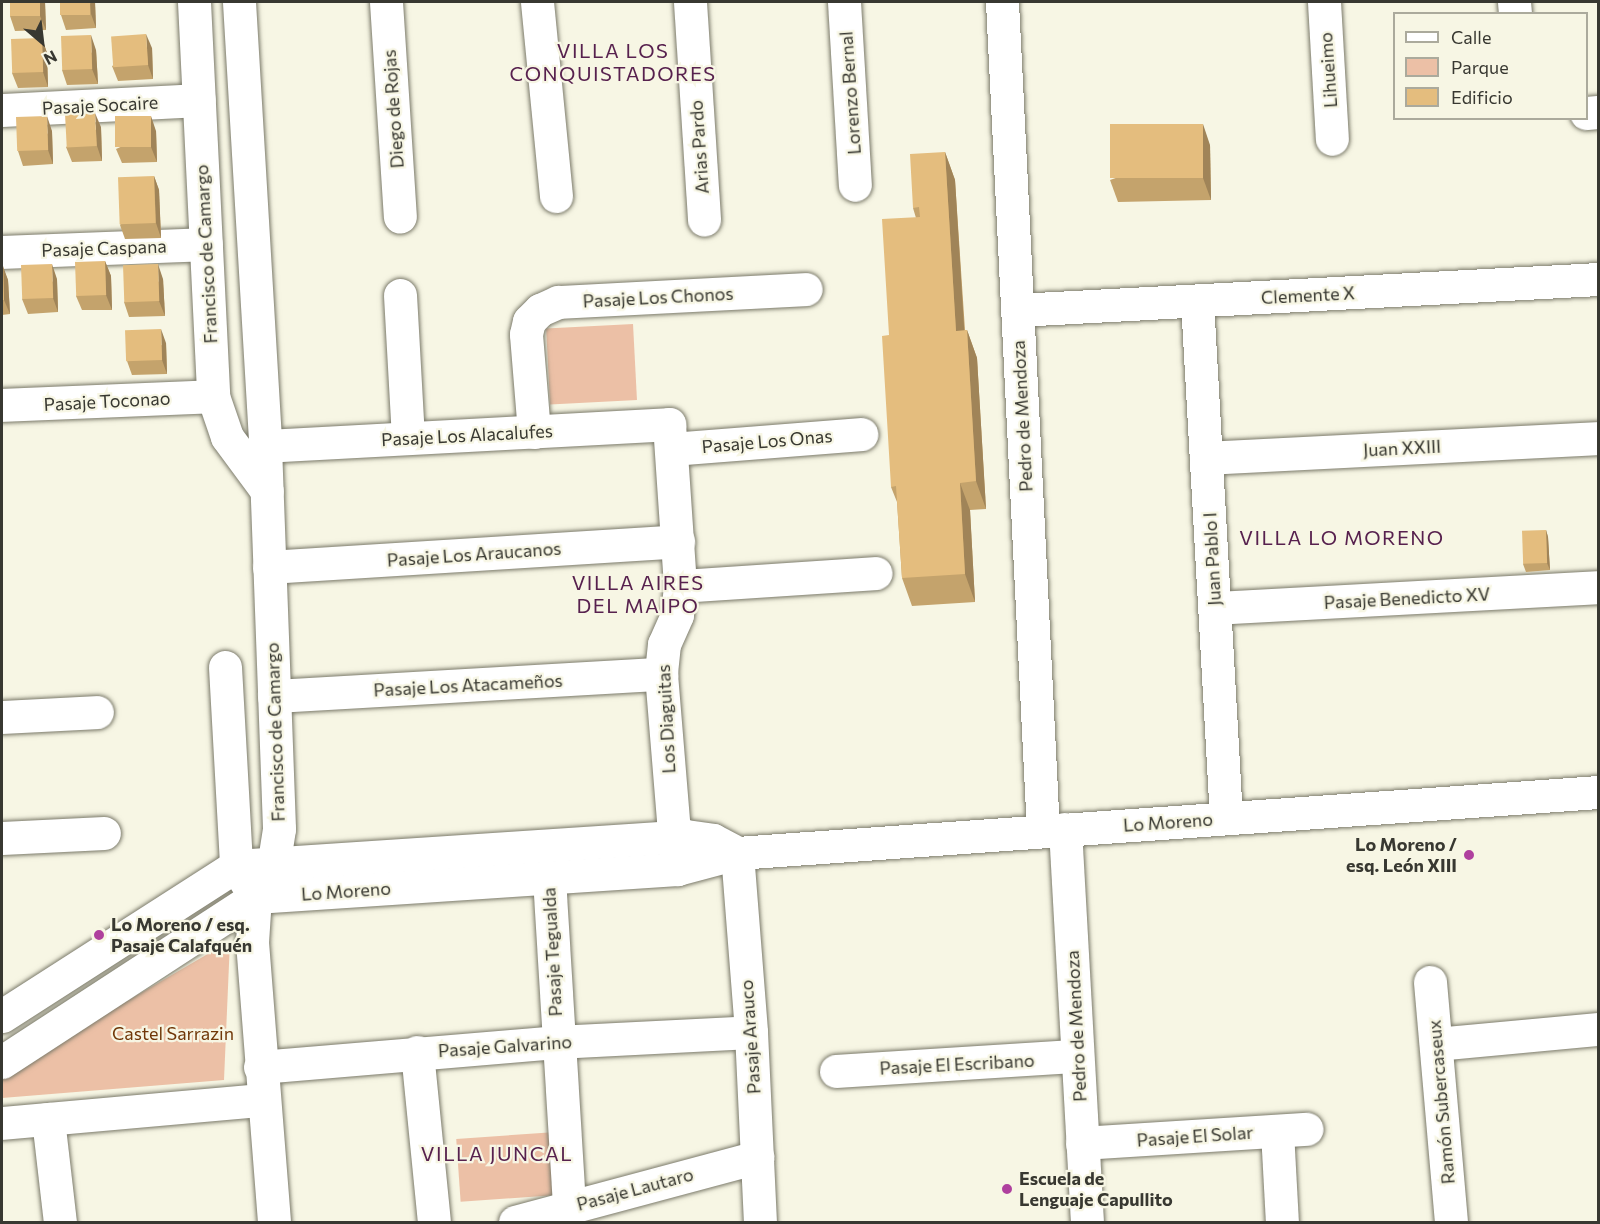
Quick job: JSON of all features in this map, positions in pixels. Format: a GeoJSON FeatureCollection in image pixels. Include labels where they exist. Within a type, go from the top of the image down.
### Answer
{"type":"FeatureCollection","features":[{"type":"Feature","properties":{"kind":"street","name":"Francisco de Camargo"},"geometry":{"type":"LineString","coordinates":[[194,2],[213,396],[227,437],[267,491]]}},
{"type":"Feature","properties":{"kind":"street","name":"Francisco de Camargo"},"geometry":{"type":"LineString","coordinates":[[239,2],[265,446],[279,829],[274,861],[255,897],[252,964],[274,1222]]}},
{"type":"Feature","properties":{"kind":"street","name":"Diego de Rojas"},"geometry":{"type":"LineString","coordinates":[[387,2],[400,217]]}},
{"type":"Feature","properties":{"kind":"street"},"geometry":{"type":"LineString","coordinates":[[537,2],[556,196]]}},
{"type":"Feature","properties":{"kind":"street","name":"Arias Pardo"},"geometry":{"type":"LineString","coordinates":[[690,2],[704,220]]}},
{"type":"Feature","properties":{"kind":"street","name":"Lorenzo Bernal"},"geometry":{"type":"LineString","coordinates":[[844,2],[855,185]]}},
{"type":"Feature","properties":{"kind":"street","name":"Pedro de Mendoza"},"geometry":{"type":"LineString","coordinates":[[1002,2],[1017,310],[1054,830],[1077,1056],[1087,1222]]}},
{"type":"Feature","properties":{"kind":"street","name":"Lihueimo"},"geometry":{"type":"LineString","coordinates":[[1324,2],[1332,139]]}},
{"type":"Feature","properties":{"kind":"street","name":"Pasaje Socaire"},"geometry":{"type":"LineString","coordinates":[[2,110],[199,100]]}},
{"type":"Feature","properties":{"kind":"street","name":"Pasaje Caspana"},"geometry":{"type":"LineString","coordinates":[[2,252],[206,244]]}},
{"type":"Feature","properties":{"kind":"street","name":"Clemente X"},"geometry":{"type":"LineString","coordinates":[[1017,310],[1599,279]]}},
{"type":"Feature","properties":{"kind":"street","name":"Pasaje Los Chonos"},"geometry":{"type":"LineString","coordinates":[[534,432],[526,334],[535,315],[558,302],[806,289]]}},
{"type":"Feature","properties":{"kind":"street"},"geometry":{"type":"LineString","coordinates":[[400,295],[408,438]]}},
{"type":"Feature","properties":{"kind":"street","name":"Juan Pablo I"},"geometry":{"type":"LineString","coordinates":[[1197,301],[1226,818]]}},
{"type":"Feature","properties":{"kind":"street","name":"Pasaje Toconao"},"geometry":{"type":"LineString","coordinates":[[2,405],[213,396]]}},
{"type":"Feature","properties":{"kind":"street","name":"Pasaje Los Alacalufes"},"geometry":{"type":"LineString","coordinates":[[265,446],[534,432],[670,437]]}},
{"type":"Feature","properties":{"kind":"street","name":"Pasaje Los Onas"},"geometry":{"type":"LineString","coordinates":[[670,437],[861,434]]}},
{"type":"Feature","properties":{"kind":"street","name":"Los Diaguitas"},"geometry":{"type":"LineString","coordinates":[[670,437],[680,586],[677,615],[664,644],[661,674],[677,870]]}},
{"type":"Feature","properties":{"kind":"street","name":"Juan XXIII"},"geometry":{"type":"LineString","coordinates":[[1206,458],[1599,438]]}},
{"type":"Feature","properties":{"kind":"street","name":"Pasaje Los Araucanos"},"geometry":{"type":"LineString","coordinates":[[269,567],[678,541]]}},
{"type":"Feature","properties":{"kind":"street"},"geometry":{"type":"LineString","coordinates":[[680,586],[876,573]]}},
{"type":"Feature","properties":{"kind":"street","name":"Pasaje Benedicto XV"},"geometry":{"type":"LineString","coordinates":[[1215,608],[1599,587]]}},
{"type":"Feature","properties":{"kind":"street"},"geometry":{"type":"LineString","coordinates":[[225,667],[236,866],[255,897]]}},
{"type":"Feature","properties":{"kind":"street","name":"Pasaje Los Atacameños"},"geometry":{"type":"LineString","coordinates":[[274,696],[661,674]]}},
{"type":"Feature","properties":{"kind":"street"},"geometry":{"type":"LineString","coordinates":[[2,717],[97,712]]}},
{"type":"Feature","properties":{"kind":"street","name":"Lo Moreno"},"geometry":{"type":"LineString","coordinates":[[2,1062],[255,897],[677,870],[737,853],[1226,818],[1598,798]]}},
{"type":"Feature","properties":{"kind":"street"},"geometry":{"type":"LineString","coordinates":[[2,838],[104,833]]}},
{"type":"Feature","properties":{"kind":"street","name":"Lo Moreno"},"geometry":{"type":"LineString","coordinates":[[2,1016],[236,866],[274,861],[675,837],[713,840],[737,853]]}},
{"type":"Feature","properties":{"kind":"street","name":"Pasaje Arauco"},"geometry":{"type":"LineString","coordinates":[[737,853],[751,1032],[760,1222]]}},
{"type":"Feature","properties":{"kind":"street","name":"Pasaje Tegualda"},"geometry":{"type":"LineString","coordinates":[[549,878],[556,1042],[570,1206]]}},
{"type":"Feature","properties":{"kind":"street","name":"Ramón Subercaseux"},"geometry":{"type":"LineString","coordinates":[[1430,982],[1451,1222]]}},
{"type":"Feature","properties":{"kind":"street"},"geometry":{"type":"LineString","coordinates":[[1436,1044],[1599,1029]]}},
{"type":"Feature","properties":{"kind":"street","name":"Pasaje Galvarino"},"geometry":{"type":"LineString","coordinates":[[260,1067],[556,1042],[751,1032]]}},
{"type":"Feature","properties":{"kind":"street"},"geometry":{"type":"LineString","coordinates":[[417,1052],[434,1222]]}},
{"type":"Feature","properties":{"kind":"street","name":"Pasaje El Escribano"},"geometry":{"type":"LineString","coordinates":[[836,1071],[1077,1056]]}},
{"type":"Feature","properties":{"kind":"street"},"geometry":{"type":"LineString","coordinates":[[2,1123],[262,1100]]}},
{"type":"Feature","properties":{"kind":"street"},"geometry":{"type":"LineString","coordinates":[[48,1119],[60,1222]]}},
{"type":"Feature","properties":{"kind":"street","name":"Pasaje El Solar"},"geometry":{"type":"LineString","coordinates":[[1082,1143],[1292,1130],[1282,1222]]}},
{"type":"Feature","properties":{"kind":"street","name":"Pasaje Lautaro"},"geometry":{"type":"LineString","coordinates":[[515,1222],[757,1156]]}},
{"type":"Feature","properties":{"kind":"green space"},"geometry":{"type":"Polygon","coordinates":[[[633,324],[637,400],[550,404],[546,329],[633,324]]]}},
{"type":"Feature","properties":{"kind":"green space","name":"Castel Sarrazin"},"geometry":{"type":"Polygon","coordinates":[[[230,941],[224,1080],[2,1098],[2,1074],[230,941]]]}},
{"type":"Feature","properties":{"kind":"green space"},"geometry":{"type":"Polygon","coordinates":[[[556,1132],[560,1195],[461,1202],[456,1139],[556,1132]]]}},
{"type":"Feature","properties":{"kind":"building"},"geometry":{"type":"Polygon","coordinates":[[[10,2],[40,2],[40,16],[10,16],[10,2]]]}},
{"type":"Feature","properties":{"kind":"building"},"geometry":{"type":"Polygon","coordinates":[[[60,2],[90,2],[90,15],[60,15],[60,2]]]}},
{"type":"Feature","properties":{"kind":"building"},"geometry":{"type":"Polygon","coordinates":[[[146,34],[148,65],[113,67],[111,36],[146,34]]]}},
{"type":"Feature","properties":{"kind":"building"},"geometry":{"type":"Polygon","coordinates":[[[91,35],[92,69],[62,70],[61,36],[91,35]]]}},
{"type":"Feature","properties":{"kind":"building"},"geometry":{"type":"Polygon","coordinates":[[[42,38],[43,72],[12,73],[11,39],[42,38]]]}},
{"type":"Feature","properties":{"kind":"building"},"geometry":{"type":"Polygon","coordinates":[[[95,113],[97,146],[67,148],[65,115],[95,113]]]}},
{"type":"Feature","properties":{"kind":"building"},"geometry":{"type":"Polygon","coordinates":[[[47,116],[48,150],[17,151],[16,117],[47,116]]]}},
{"type":"Feature","properties":{"kind":"building"},"geometry":{"type":"Polygon","coordinates":[[[115,116],[151,116],[151,147],[115,147],[115,116]]]}},
{"type":"Feature","properties":{"kind":"building"},"geometry":{"type":"Polygon","coordinates":[[[1110,124],[1203,124],[1203,178],[1110,178],[1110,124]]]}},
{"type":"Feature","properties":{"kind":"building"},"geometry":{"type":"Polygon","coordinates":[[[945,152],[956,331],[967,330],[976,481],[960,483],[965,574],[902,578],[896,486],[891,487],[882,336],[889,335],[882,219],[920,217],[919,207],[913,208],[910,154],[945,152]]]}},
{"type":"Feature","properties":{"kind":"building"},"geometry":{"type":"Polygon","coordinates":[[[154,176],[156,223],[120,224],[118,177],[154,176]]]}},
{"type":"Feature","properties":{"kind":"building"},"geometry":{"type":"Polygon","coordinates":[[[105,261],[106,295],[76,296],[75,262],[105,261]]]}},
{"type":"Feature","properties":{"kind":"building"},"geometry":{"type":"Polygon","coordinates":[[[52,264],[53,298],[22,299],[21,265],[52,264]]]}},
{"type":"Feature","properties":{"kind":"building"},"geometry":{"type":"Polygon","coordinates":[[[158,264],[159,301],[124,302],[123,265],[158,264]]]}},
{"type":"Feature","properties":{"kind":"building"},"geometry":{"type":"Polygon","coordinates":[[[3,266],[4,300],[2,300],[3,266]]]}},
{"type":"Feature","properties":{"kind":"building"},"geometry":{"type":"Polygon","coordinates":[[[161,329],[162,360],[126,361],[125,330],[161,329]]]}},
{"type":"Feature","properties":{"kind":"building"},"geometry":{"type":"Polygon","coordinates":[[[1546,530],[1547,563],[1523,564],[1522,531],[1546,530]]]}},
{"type":"Feature","properties":{"kind":"place","name":"Lo Moreno / esq. León XIII"},"geometry":{"type":"Point","coordinates":[1469,855]}},
{"type":"Feature","properties":{"kind":"place","name":"Lo Moreno / esq. Pasaje Calafquén"},"geometry":{"type":"Point","coordinates":[99,935]}},
{"type":"Feature","properties":{"kind":"place","name":"Escuela de Lenguaje Capullito"},"geometry":{"type":"Point","coordinates":[1007,1189]}},
{"type":"Feature","properties":{"kind":"district","name":"VILLA LOS CONQUISTADORES"},"geometry":{"type":"Point","coordinates":[613,62]}},
{"type":"Feature","properties":{"kind":"district","name":"VILLA LO MORENO"},"geometry":{"type":"Point","coordinates":[1342,537]}},
{"type":"Feature","properties":{"kind":"district","name":"VILLA AIRES DEL MAIPO"},"geometry":{"type":"Point","coordinates":[638,594]}},
{"type":"Feature","properties":{"kind":"district","name":"VILLA JUNCAL"},"geometry":{"type":"Point","coordinates":[497,1153]}}]}
